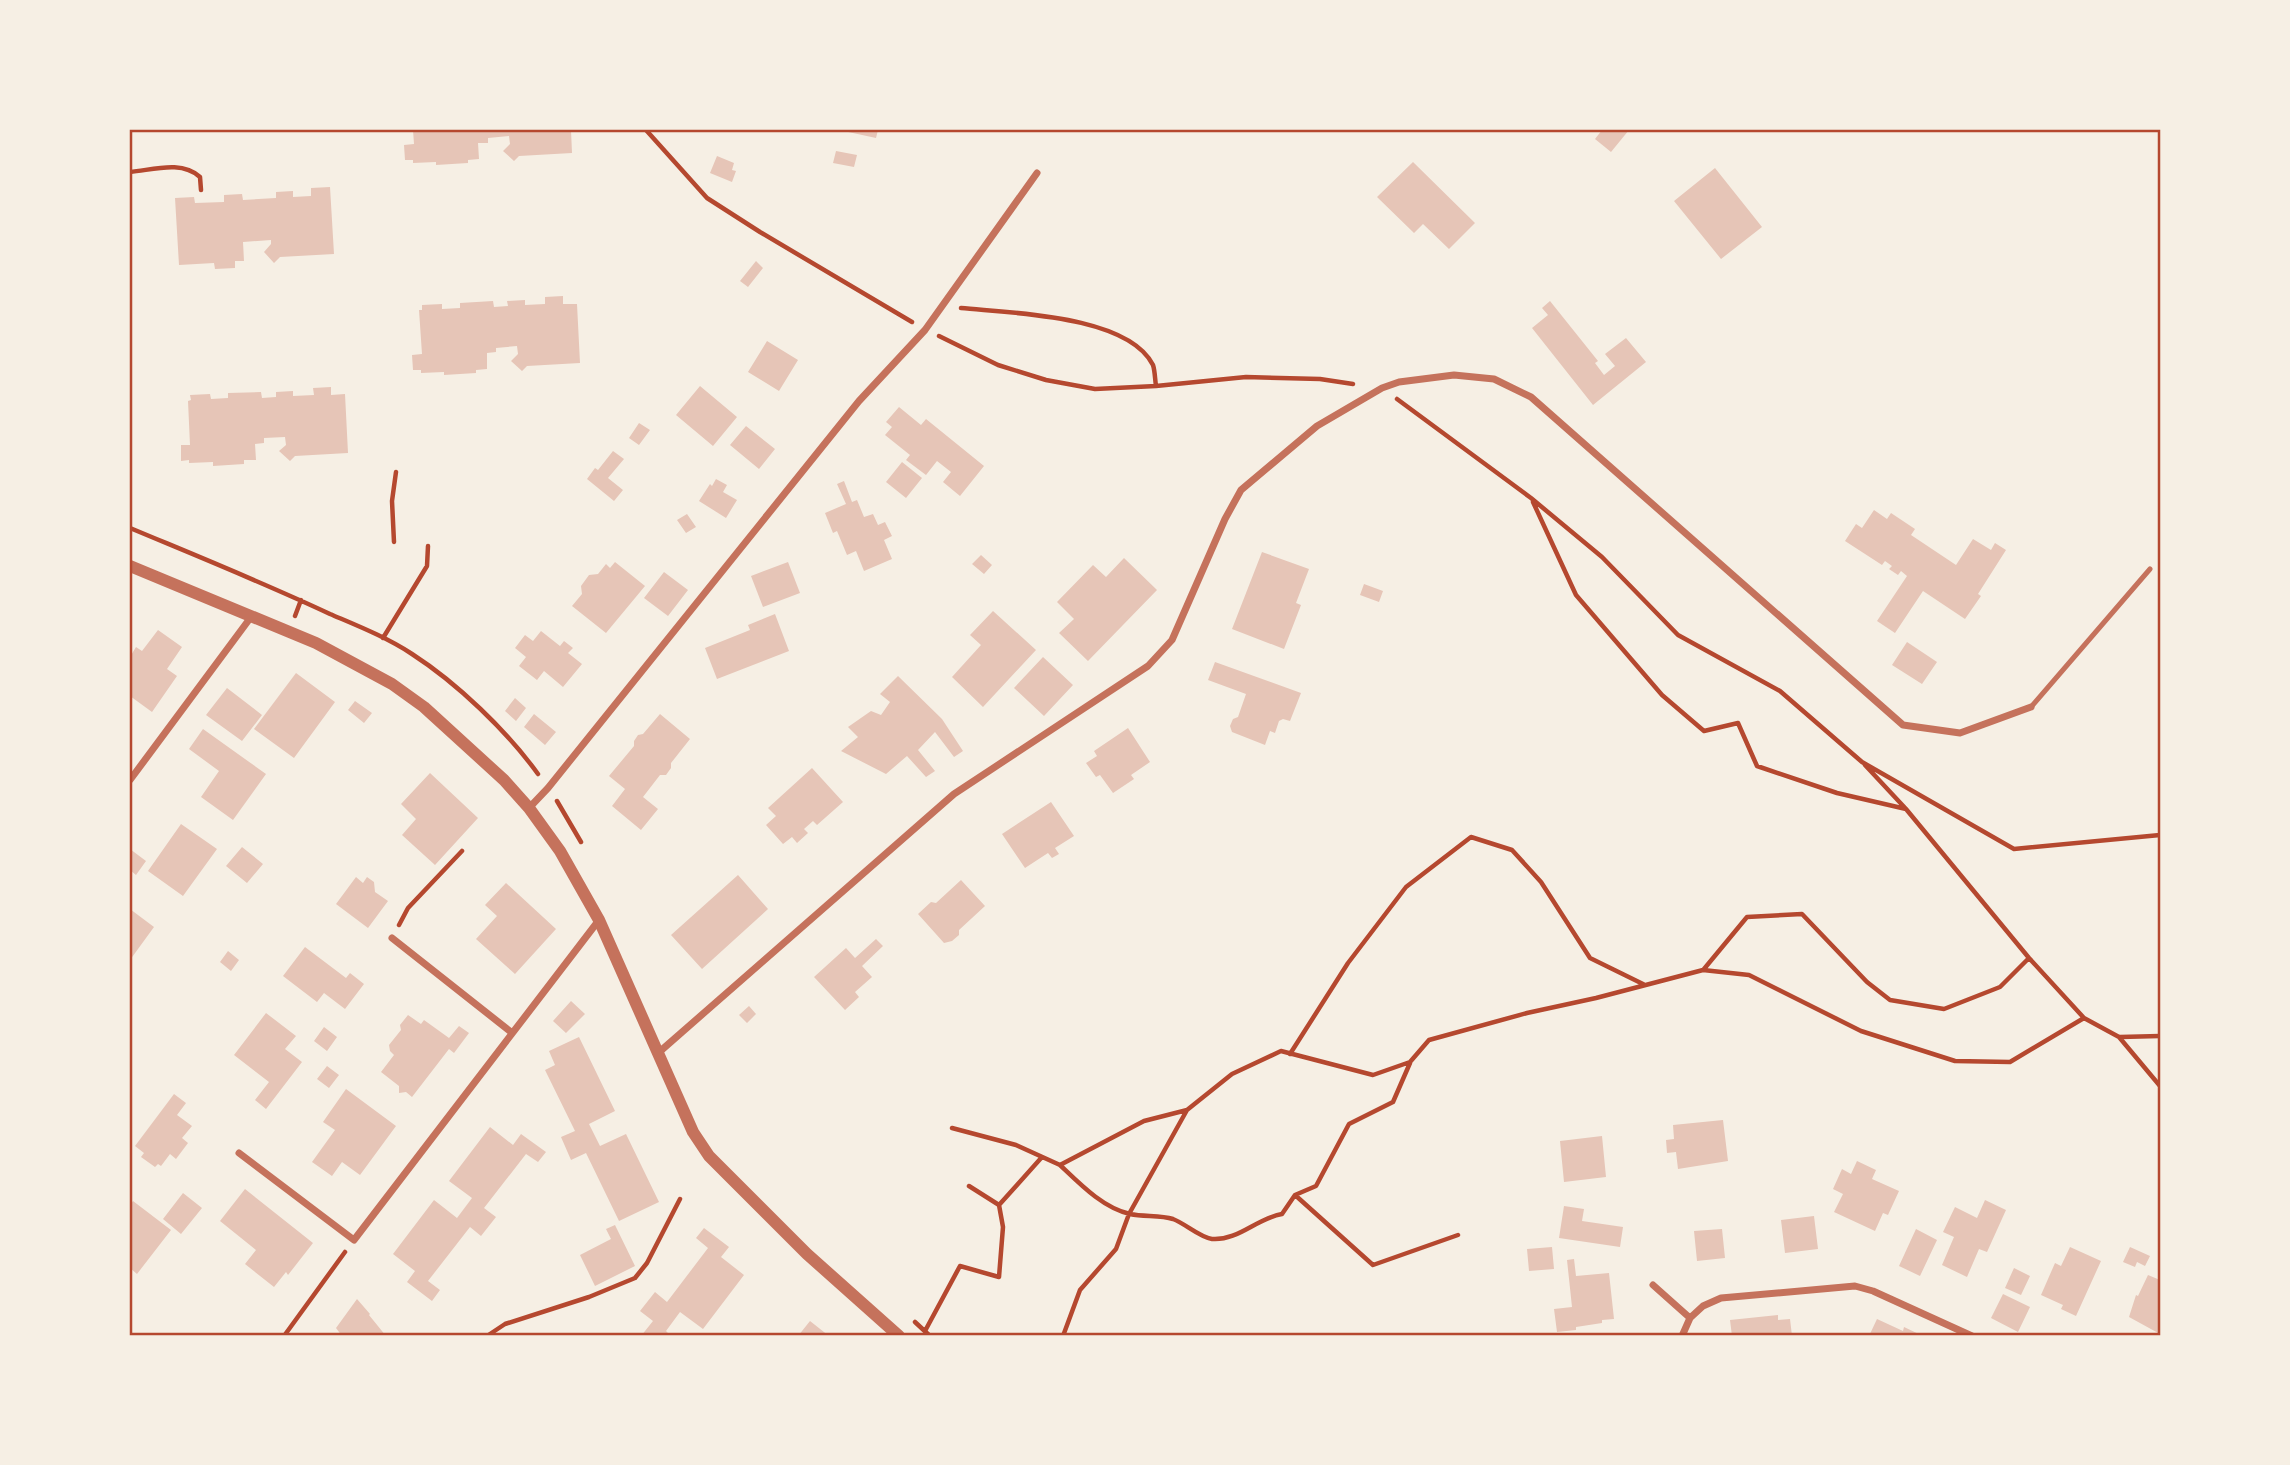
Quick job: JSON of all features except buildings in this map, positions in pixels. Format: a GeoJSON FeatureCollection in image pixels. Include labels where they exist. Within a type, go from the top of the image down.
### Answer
{"type":"FeatureCollection","features":[{"type":"Feature","properties":{"kind":"street"},"geometry":{"type":"LineString","coordinates":[[529,807],[548,788],[859,401],[925,330],[1037,173]]}},
{"type":"Feature","properties":{"kind":"street"},"geometry":{"type":"LineString","coordinates":[[657,1054],[954,794],[1148,666],[1172,640],[1241,490],[1317,426],[1382,387],[1399,382],[1454,374],[1494,379],[1531,397],[1903,725],[1960,733],[2031,707]]}},
{"type":"Feature","properties":{"kind":"street"},"geometry":{"type":"LineString","coordinates":[[130,566],[316,643],[392,684],[471,747],[529,807],[560,852],[598,920],[693,1132],[709,1156],[807,1254],[899,1335]]}},
{"type":"Feature","properties":{"kind":"street"},"geometry":{"type":"LineString","coordinates":[[130,780],[251,617]]}},
{"type":"Feature","properties":{"kind":"street"},"geometry":{"type":"LineString","coordinates":[[239,1153],[354,1240],[598,920]]}},
{"type":"Feature","properties":{"kind":"street"},"geometry":{"type":"LineString","coordinates":[[392,938],[511,1032]]}},
{"type":"Feature","properties":{"kind":"street"},"geometry":{"type":"LineString","coordinates":[[1654,1285],[1690,1318]]}},
{"type":"Feature","properties":{"kind":"street"},"geometry":{"type":"LineString","coordinates":[[1682,1335],[1690,1318],[1703,1306],[1721,1298],[1855,1286],[1873,1291],[1972,1335]]}},
{"type":"Feature","properties":{"kind":"lane"},"geometry":{"type":"LineString","coordinates":[[2031,707],[2150,569]]}},
{"type":"Feature","properties":{"kind":"path"},"geometry":{"type":"LineString","coordinates":[[646,130],[707,198],[925,330],[998,365],[1046,380],[1095,389],[1246,377],[1320,380],[1382,387],[1531,498],[1602,557],[1678,635],[1780,691],[1862,762],[1906,808],[2029,958],[2084,1018],[2119,1037],[2161,1086]]}},
{"type":"Feature","properties":{"kind":"path"},"geometry":{"type":"LineString","coordinates":[[130,172],[181,167],[192,170],[200,177],[201,190]]}},
{"type":"Feature","properties":{"kind":"path"},"geometry":{"type":"LineString","coordinates":[[943,306],[1056,318],[1107,329],[1137,346],[1153,366],[1156,386]]}},
{"type":"Feature","properties":{"kind":"path"},"geometry":{"type":"LineString","coordinates":[[394,542],[393,501],[396,472]]}},
{"type":"Feature","properties":{"kind":"path"},"geometry":{"type":"LineString","coordinates":[[1531,498],[1576,595],[1662,695],[1704,731],[1738,723],[1758,766],[1837,793],[1906,808]]}},
{"type":"Feature","properties":{"kind":"path"},"geometry":{"type":"LineString","coordinates":[[383,638],[427,566],[429,546]]}},
{"type":"Feature","properties":{"kind":"path"},"geometry":{"type":"LineString","coordinates":[[1862,762],[2014,849],[2161,835]]}},
{"type":"Feature","properties":{"kind":"path"},"geometry":{"type":"LineString","coordinates":[[1290,1054],[1348,963],[1406,887],[1471,837],[1513,850],[1541,882],[1590,958],[1644,984]]}},
{"type":"Feature","properties":{"kind":"path"},"geometry":{"type":"LineString","coordinates":[[392,938],[408,908],[462,851]]}},
{"type":"Feature","properties":{"kind":"path"},"geometry":{"type":"LineString","coordinates":[[1703,970],[1747,917],[1802,914],[1867,982],[1889,1000],[1944,1009],[2000,987],[2029,958]]}},
{"type":"Feature","properties":{"kind":"path"},"geometry":{"type":"LineString","coordinates":[[953,1128],[1016,1145],[1060,1165],[1083,1187],[1115,1208],[1129,1214],[1172,1219],[1211,1239],[1239,1234],[1271,1216],[1282,1214],[1295,1195],[1316,1186],[1349,1124],[1393,1102],[1410,1062],[1429,1040],[1644,984],[1703,970],[1749,975],[1861,1031],[1955,1061],[2010,1062],[2084,1018]]}},
{"type":"Feature","properties":{"kind":"path"},"geometry":{"type":"LineString","coordinates":[[2119,1037],[2161,1035]]}},
{"type":"Feature","properties":{"kind":"path"},"geometry":{"type":"LineString","coordinates":[[1063,1335],[1080,1290],[1116,1249],[1129,1214],[1186,1110],[1231,1074],[1281,1051],[1373,1075],[1410,1062]]}},
{"type":"Feature","properties":{"kind":"path"},"geometry":{"type":"LineString","coordinates":[[1060,1165],[1144,1121],[1186,1110]]}},
{"type":"Feature","properties":{"kind":"path"},"geometry":{"type":"LineString","coordinates":[[999,1205],[1042,1157]]}},
{"type":"Feature","properties":{"kind":"path"},"geometry":{"type":"LineString","coordinates":[[925,1331],[960,1266],[999,1277],[1003,1227],[999,1205],[969,1186]]}},
{"type":"Feature","properties":{"kind":"path"},"geometry":{"type":"LineString","coordinates":[[1295,1195],[1373,1265],[1458,1235]]}},
{"type":"Feature","properties":{"kind":"path"},"geometry":{"type":"LineString","coordinates":[[488,1335],[505,1324],[589,1297],[635,1278],[647,1262],[680,1199]]}},
{"type":"Feature","properties":{"kind":"path"},"geometry":{"type":"LineString","coordinates":[[284,1335],[354,1240]]}}]}
